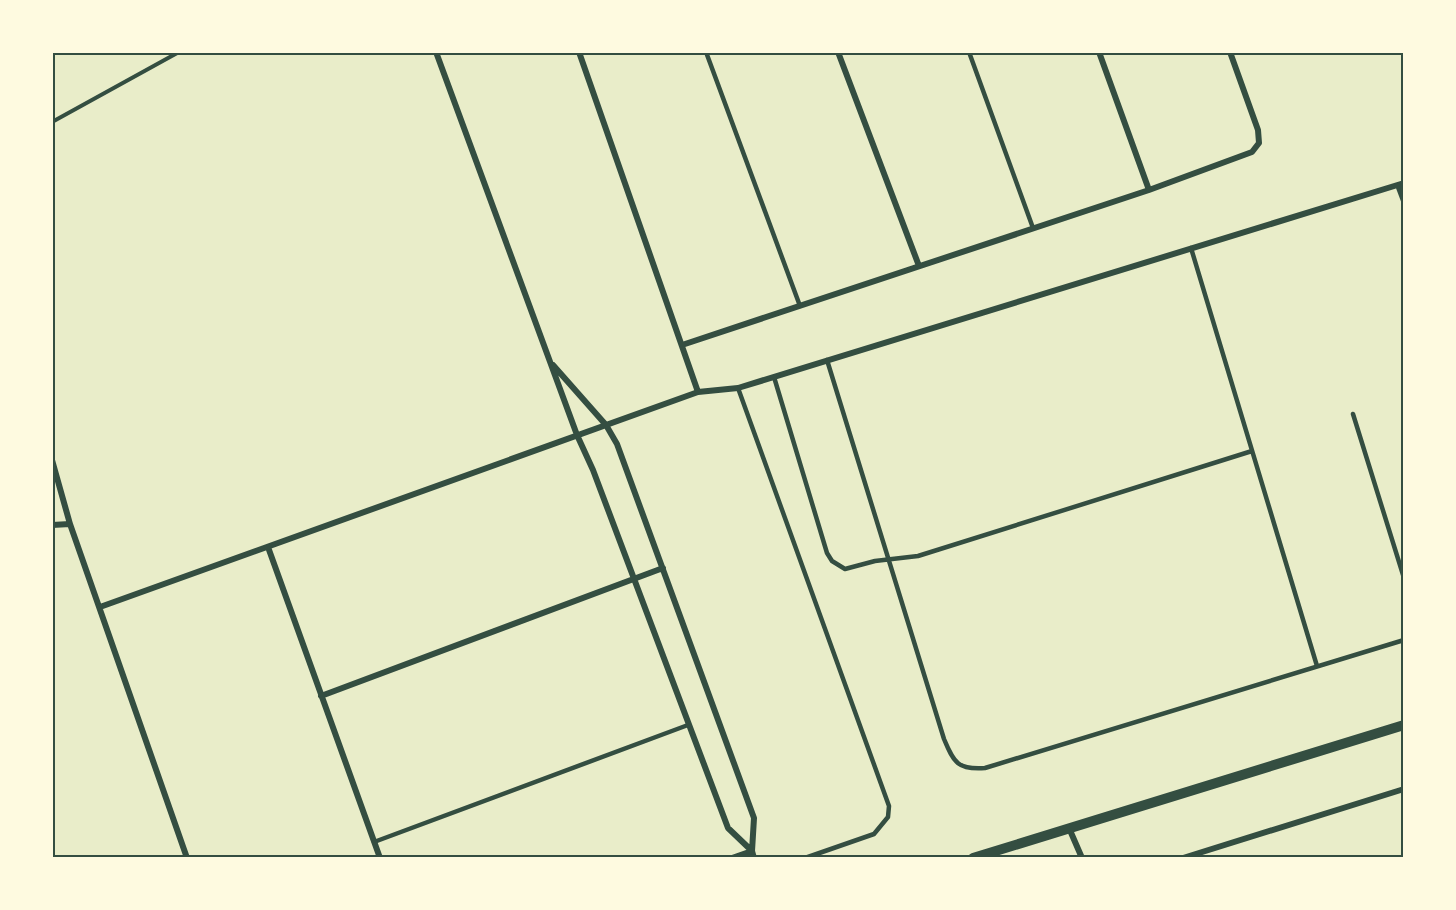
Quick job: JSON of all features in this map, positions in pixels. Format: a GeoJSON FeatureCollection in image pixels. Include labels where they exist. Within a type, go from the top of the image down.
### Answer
{"type":"FeatureCollection","features":[{"type":"Feature","properties":{"kind":"street"},"geometry":{"type":"LineString","coordinates":[[436,52],[576,435],[593,470],[728,828],[753,854]]}},
{"type":"Feature","properties":{"kind":"street"},"geometry":{"type":"LineString","coordinates":[[579,52],[698,392]]}},
{"type":"Feature","properties":{"kind":"street"},"geometry":{"type":"LineString","coordinates":[[838,52],[919,266]]}},
{"type":"Feature","properties":{"kind":"street"},"geometry":{"type":"LineString","coordinates":[[1099,52],[1149,190]]}},
{"type":"Feature","properties":{"kind":"street"},"geometry":{"type":"LineString","coordinates":[[682,345],[1149,190],[1252,152],[1259,143],[1258,130],[1230,52]]}},
{"type":"Feature","properties":{"kind":"street"},"geometry":{"type":"LineString","coordinates":[[100,607],[698,392],[738,388],[1401,184],[1404,201]]}},
{"type":"Feature","properties":{"kind":"street"},"geometry":{"type":"LineString","coordinates":[[549,360],[606,425],[617,444],[754,818],[753,854]]}},
{"type":"Feature","properties":{"kind":"street"},"geometry":{"type":"LineString","coordinates":[[52,460],[70,524],[187,858]]}},
{"type":"Feature","properties":{"kind":"street"},"geometry":{"type":"LineString","coordinates":[[52,525],[70,524]]}},
{"type":"Feature","properties":{"kind":"street"},"geometry":{"type":"LineString","coordinates":[[268,547],[380,858]]}},
{"type":"Feature","properties":{"kind":"street"},"geometry":{"type":"LineString","coordinates":[[321,696],[663,568]]}},
{"type":"Feature","properties":{"kind":"street"},"geometry":{"type":"LineString","coordinates":[[973,858],[1404,725]]}},
{"type":"Feature","properties":{"kind":"street"},"geometry":{"type":"LineString","coordinates":[[1182,858],[1404,789]]}},
{"type":"Feature","properties":{"kind":"street"},"geometry":{"type":"LineString","coordinates":[[1069,828],[1082,858]]}},
{"type":"Feature","properties":{"kind":"street"},"geometry":{"type":"LineString","coordinates":[[732,858],[753,854]]}},
{"type":"Feature","properties":{"kind":"lane"},"geometry":{"type":"LineString","coordinates":[[706,52],[800,306]]}},
{"type":"Feature","properties":{"kind":"lane"},"geometry":{"type":"LineString","coordinates":[[969,52],[1033,228]]}},
{"type":"Feature","properties":{"kind":"lane"},"geometry":{"type":"LineString","coordinates":[[1191,248],[1317,666]]}},
{"type":"Feature","properties":{"kind":"lane"},"geometry":{"type":"LineString","coordinates":[[827,360],[944,739],[957,764],[968,769],[985,768],[1404,640]]}},
{"type":"Feature","properties":{"kind":"lane"},"geometry":{"type":"LineString","coordinates":[[774,377],[827,554],[832,561],[845,568],[888,559],[918,556],[1252,451]]}},
{"type":"Feature","properties":{"kind":"lane"},"geometry":{"type":"LineString","coordinates":[[738,388],[889,806],[888,817],[874,834],[805,858]]}},
{"type":"Feature","properties":{"kind":"lane"},"geometry":{"type":"LineString","coordinates":[[1353,414],[1404,578]]}},
{"type":"Feature","properties":{"kind":"lane"},"geometry":{"type":"LineString","coordinates":[[374,842],[688,725]]}},
{"type":"Feature","properties":{"kind":"path"},"geometry":{"type":"LineString","coordinates":[[52,122],[179,52]]}}]}
